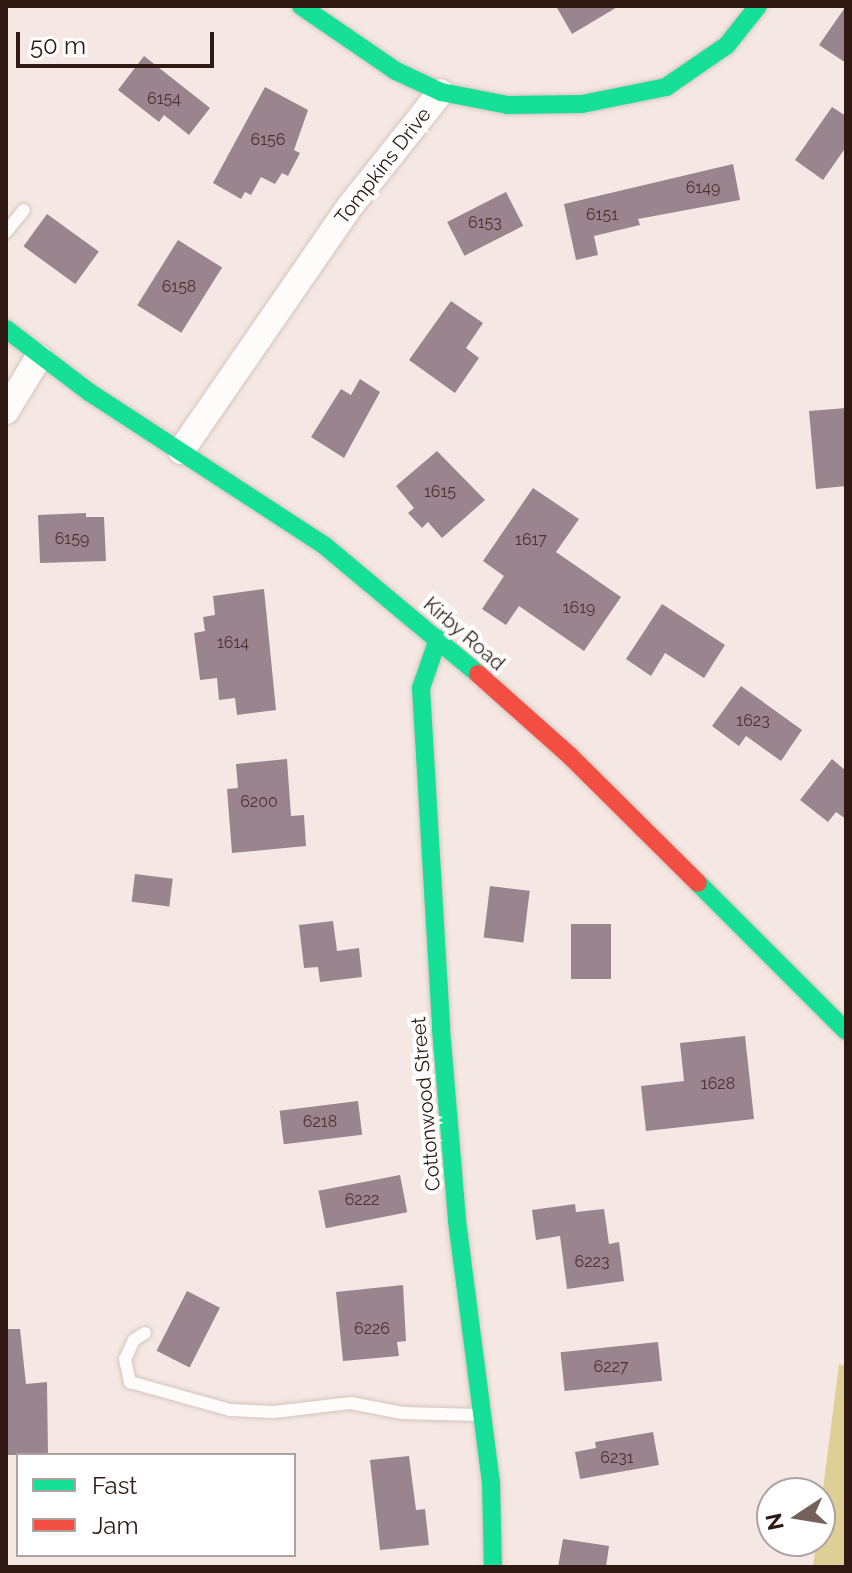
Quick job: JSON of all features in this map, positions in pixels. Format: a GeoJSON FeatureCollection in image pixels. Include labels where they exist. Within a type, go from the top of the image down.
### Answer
{"type":"FeatureCollection","features":[{"type":"Feature","properties":{"kind":"street"},"geometry":{"type":"LineString","coordinates":[[301,6],[396,71],[441,92]]}},
{"type":"Feature","properties":{"kind":"street","name":"Tompkins Drive"},"geometry":{"type":"LineString","coordinates":[[181,451],[351,205],[441,92],[508,105],[627,98],[666,87],[696,70],[727,45],[758,6]]}},
{"type":"Feature","properties":{"kind":"street","name":"Kirby Road"},"geometry":{"type":"LineString","coordinates":[[6,329],[39,357],[325,546],[438,639],[570,756],[846,1031]]}},
{"type":"Feature","properties":{"kind":"street"},"geometry":{"type":"LineString","coordinates":[[6,411],[39,357]]}},
{"type":"Feature","properties":{"kind":"street","name":"Cottonwood Street"},"geometry":{"type":"LineString","coordinates":[[438,639],[425,664],[421,688],[442,1044],[481,1415],[491,1482],[493,1567]]}},
{"type":"Feature","properties":{"kind":"lane"},"geometry":{"type":"LineString","coordinates":[[6,232],[24,210]]}},
{"type":"Feature","properties":{"kind":"lane"},"geometry":{"type":"LineString","coordinates":[[145,1333],[134,1340],[125,1359],[130,1382],[230,1410],[274,1412],[351,1403],[402,1413],[481,1415]]}},
{"type":"Feature","properties":{"kind":"shaded area"},"geometry":{"type":"Polygon","coordinates":[[[839,1364],[846,1366],[846,1567],[813,1567],[814,1557],[836,1557],[836,1477],[825,1477],[839,1364]]]}},
{"type":"Feature","properties":{"kind":"building"},"geometry":{"type":"Polygon","coordinates":[[[556,6],[619,6],[572,34],[556,6]]]}},
{"type":"Feature","properties":{"kind":"building"},"geometry":{"type":"Polygon","coordinates":[[[846,6],[846,63],[819,45],[846,6]]]}},
{"type":"Feature","properties":{"kind":"building"},"geometry":{"type":"Polygon","coordinates":[[[144,56],[210,108],[189,135],[164,115],[159,122],[118,90],[144,56]]]}},
{"type":"Feature","properties":{"kind":"building"},"geometry":{"type":"Polygon","coordinates":[[[265,87],[308,110],[294,150],[300,153],[288,176],[282,173],[275,184],[261,177],[251,195],[245,192],[241,199],[213,183],[265,87]]]}},
{"type":"Feature","properties":{"kind":"building"},"geometry":{"type":"Polygon","coordinates":[[[832,107],[846,116],[846,147],[823,180],[795,160],[832,107]]]}},
{"type":"Feature","properties":{"kind":"building"},"geometry":{"type":"Polygon","coordinates":[[[733,164],[740,200],[638,219],[640,225],[594,236],[598,255],[576,260],[564,204],[733,164]]]}},
{"type":"Feature","properties":{"kind":"building"},"geometry":{"type":"Polygon","coordinates":[[[506,192],[523,226],[464,256],[447,222],[506,192]]]}},
{"type":"Feature","properties":{"kind":"building"},"geometry":{"type":"Polygon","coordinates":[[[47,214],[99,252],[75,284],[23,246],[47,214]]]}},
{"type":"Feature","properties":{"kind":"building"},"geometry":{"type":"Polygon","coordinates":[[[178,240],[222,268],[181,333],[137,305],[178,240]]]}},
{"type":"Feature","properties":{"kind":"building"},"geometry":{"type":"Polygon","coordinates":[[[451,301],[483,323],[466,348],[479,358],[455,393],[409,360],[451,301]]]}},
{"type":"Feature","properties":{"kind":"building"},"geometry":{"type":"Polygon","coordinates":[[[360,379],[380,392],[344,458],[311,437],[341,389],[351,395],[360,379]]]}},
{"type":"Feature","properties":{"kind":"building"},"geometry":{"type":"Polygon","coordinates":[[[846,408],[846,486],[816,489],[809,411],[846,408]]]}},
{"type":"Feature","properties":{"kind":"building"},"geometry":{"type":"Polygon","coordinates":[[[437,451],[485,500],[442,538],[428,522],[422,528],[408,513],[414,508],[396,486],[437,451]]]}},
{"type":"Feature","properties":{"kind":"building"},"geometry":{"type":"Polygon","coordinates":[[[533,488],[579,519],[556,552],[621,597],[584,651],[519,606],[506,625],[482,609],[504,576],[483,561],[533,488]]]}},
{"type":"Feature","properties":{"kind":"building"},"geometry":{"type":"Polygon","coordinates":[[[86,513],[86,517],[104,517],[106,561],[40,563],[38,515],[86,513]]]}},
{"type":"Feature","properties":{"kind":"building"},"geometry":{"type":"Polygon","coordinates":[[[264,589],[276,710],[237,715],[235,698],[219,700],[217,678],[200,680],[194,633],[205,631],[203,617],[215,615],[213,596],[264,589]]]}},
{"type":"Feature","properties":{"kind":"building"},"geometry":{"type":"Polygon","coordinates":[[[662,604],[725,645],[704,678],[665,653],[651,676],[626,659],[662,604]]]}},
{"type":"Feature","properties":{"kind":"building"},"geometry":{"type":"Polygon","coordinates":[[[741,686],[802,730],[781,761],[746,736],[739,746],[712,726],[741,686]]]}},
{"type":"Feature","properties":{"kind":"building"},"geometry":{"type":"Polygon","coordinates":[[[287,759],[291,816],[304,815],[306,846],[232,853],[227,789],[238,788],[236,764],[287,759]]]}},
{"type":"Feature","properties":{"kind":"building"},"geometry":{"type":"Polygon","coordinates":[[[832,759],[846,771],[846,819],[836,812],[828,822],[800,800],[832,759]]]}},
{"type":"Feature","properties":{"kind":"building"},"geometry":{"type":"Polygon","coordinates":[[[135,874],[173,879],[169,906],[132,902],[135,874]]]}},
{"type":"Feature","properties":{"kind":"building"},"geometry":{"type":"Polygon","coordinates":[[[490,886],[530,891],[523,942],[484,938],[490,886]]]}},
{"type":"Feature","properties":{"kind":"building"},"geometry":{"type":"Polygon","coordinates":[[[333,921],[337,951],[359,948],[362,977],[320,982],[318,967],[304,968],[299,925],[333,921]]]}},
{"type":"Feature","properties":{"kind":"building"},"geometry":{"type":"Polygon","coordinates":[[[571,924],[611,924],[611,979],[571,979],[571,924]]]}},
{"type":"Feature","properties":{"kind":"building"},"geometry":{"type":"Polygon","coordinates":[[[745,1036],[754,1119],[646,1131],[641,1086],[684,1081],[680,1043],[745,1036]]]}},
{"type":"Feature","properties":{"kind":"building"},"geometry":{"type":"Polygon","coordinates":[[[358,1101],[362,1135],[284,1144],[280,1111],[358,1101]]]}},
{"type":"Feature","properties":{"kind":"building"},"geometry":{"type":"Polygon","coordinates":[[[400,1175],[407,1212],[326,1228],[319,1191],[400,1175]]]}},
{"type":"Feature","properties":{"kind":"building"},"geometry":{"type":"Polygon","coordinates":[[[575,1204],[576,1212],[604,1209],[609,1244],[619,1242],[624,1281],[567,1289],[560,1236],[536,1240],[532,1210],[575,1204]]]}},
{"type":"Feature","properties":{"kind":"building"},"geometry":{"type":"Polygon","coordinates":[[[403,1285],[406,1341],[397,1342],[399,1356],[343,1361],[336,1292],[403,1285]]]}},
{"type":"Feature","properties":{"kind":"building"},"geometry":{"type":"Polygon","coordinates":[[[187,1291],[220,1308],[190,1367],[157,1351],[187,1291]]]}},
{"type":"Feature","properties":{"kind":"building"},"geometry":{"type":"Polygon","coordinates":[[[6,1329],[20,1329],[26,1384],[47,1382],[48,1453],[6,1455],[6,1329]]]}},
{"type":"Feature","properties":{"kind":"building"},"geometry":{"type":"Polygon","coordinates":[[[658,1342],[662,1381],[565,1391],[561,1352],[658,1342]]]}},
{"type":"Feature","properties":{"kind":"building"},"geometry":{"type":"Polygon","coordinates":[[[653,1432],[659,1465],[580,1479],[575,1452],[596,1448],[595,1442],[653,1432]]]}},
{"type":"Feature","properties":{"kind":"building"},"geometry":{"type":"Polygon","coordinates":[[[409,1456],[416,1510],[425,1509],[429,1545],[380,1550],[370,1460],[409,1456]]]}},
{"type":"Feature","properties":{"kind":"building"},"geometry":{"type":"Polygon","coordinates":[[[563,1539],[609,1546],[606,1567],[558,1567],[563,1539]]]}},
{"type":"Feature","properties":{"kind":"traffic: fast"},"geometry":{"type":"LineString","coordinates":[[301,6],[396,71],[441,92],[508,105],[582,104],[666,87],[727,45],[758,6]]}},
{"type":"Feature","properties":{"kind":"traffic: fast"},"geometry":{"type":"LineString","coordinates":[[6,329],[89,392],[325,546],[478,674]]}},
{"type":"Feature","properties":{"kind":"traffic: fast"},"geometry":{"type":"LineString","coordinates":[[438,639],[421,688],[441,1029],[457,1221],[491,1482],[493,1567]]}},
{"type":"Feature","properties":{"kind":"traffic: fast"},"geometry":{"type":"LineString","coordinates":[[698,883],[846,1031]]}},
{"type":"Feature","properties":{"kind":"traffic: jam"},"geometry":{"type":"LineString","coordinates":[[478,674],[570,756],[698,883]]}}]}
